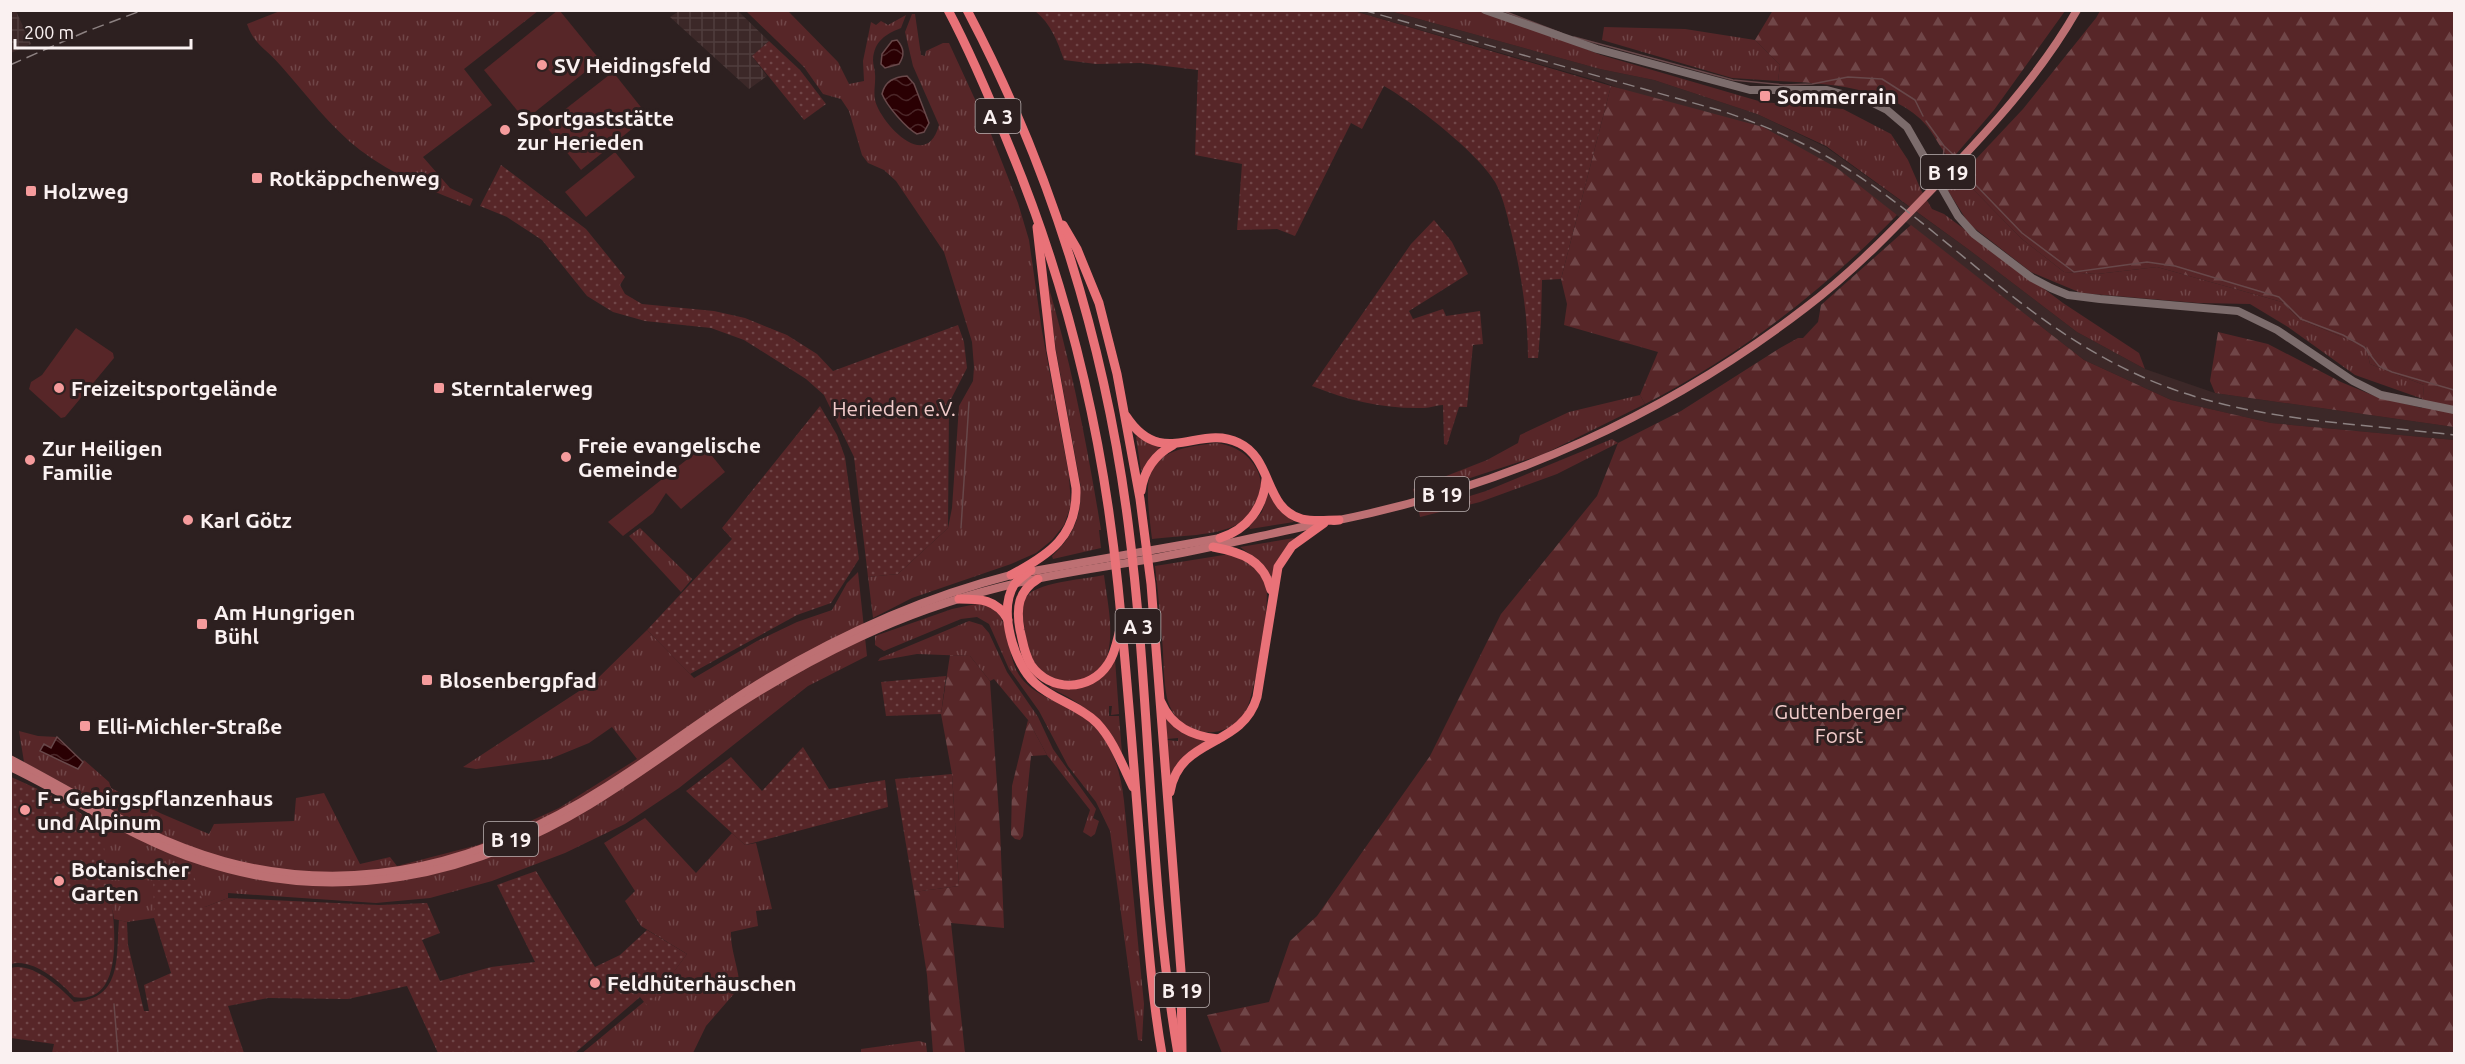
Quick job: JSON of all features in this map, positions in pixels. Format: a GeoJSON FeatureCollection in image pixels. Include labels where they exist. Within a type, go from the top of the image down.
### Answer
{"type":"FeatureCollection","features":[{"type":"Feature","properties":{"kind":"highway","name":"A 3"},"geometry":{"type":"LineString","coordinates":[[948,10],[987,88],[1035,212],[1068,315],[1091,410],[1109,512],[1122,624],[1150,966],[1162,1053]]}},
{"type":"Feature","properties":{"kind":"highway","name":"A 3"},"geometry":{"type":"LineString","coordinates":[[968,13],[1024,133],[1053,207],[1077,279],[1094,344],[1124,490],[1135,586],[1164,942],[1180,1053]]}},
{"type":"Feature","properties":{"kind":"highway","name":"A 3"},"geometry":{"type":"LineString","coordinates":[[1053,207],[1077,249],[1099,303],[1124,411],[1140,499],[1151,584],[1168,806]]}},
{"type":"Feature","properties":{"kind":"highway"},"geometry":{"type":"LineString","coordinates":[[1013,579],[1045,556],[1062,539],[1072,518],[1076,495],[1051,350],[1035,212]]}},
{"type":"Feature","properties":{"kind":"highway","name":"A 3"},"geometry":{"type":"LineString","coordinates":[[1124,411],[1130,422],[1143,434],[1160,443],[1173,445]]}},
{"type":"Feature","properties":{"kind":"highway"},"geometry":{"type":"LineString","coordinates":[[1140,499],[1143,478],[1150,464],[1163,451],[1173,445],[1212,439],[1230,440],[1252,451],[1266,473],[1275,498],[1289,513],[1309,520],[1339,520]]}},
{"type":"Feature","properties":{"kind":"highway","name":"B 19"},"geometry":{"type":"LineString","coordinates":[[1220,538],[1243,527],[1256,512],[1264,493],[1266,473]]}},
{"type":"Feature","properties":{"kind":"highway","name":"B 19"},"geometry":{"type":"LineString","coordinates":[[1272,594],[1276,573],[1284,556],[1296,542],[1324,523]]}},
{"type":"Feature","properties":{"kind":"highway"},"geometry":{"type":"LineString","coordinates":[[1214,547],[1239,552],[1254,561],[1266,576],[1272,594],[1255,703],[1239,728],[1218,739]]}},
{"type":"Feature","properties":{"kind":"highway"},"geometry":{"type":"LineString","coordinates":[[1013,579],[1031,570]]}},
{"type":"Feature","properties":{"kind":"highway","name":"A 3"},"geometry":{"type":"LineString","coordinates":[[1013,579],[1008,604],[1009,622],[1015,653],[1026,674],[1043,690],[1076,706],[1100,727],[1115,748],[1136,794]]}},
{"type":"Feature","properties":{"kind":"highway"},"geometry":{"type":"LineString","coordinates":[[1038,579],[1022,594],[1018,604],[1018,616],[1024,649],[1033,667],[1047,680],[1066,685],[1084,683],[1104,670],[1113,655],[1122,624]]}},
{"type":"Feature","properties":{"kind":"highway"},"geometry":{"type":"LineString","coordinates":[[959,599],[981,599],[993,603],[1003,612],[1009,622]]}},
{"type":"Feature","properties":{"kind":"highway","name":"A 3"},"geometry":{"type":"LineString","coordinates":[[1160,697],[1169,716],[1183,729],[1202,738],[1218,739]]}},
{"type":"Feature","properties":{"kind":"highway","name":"B 19"},"geometry":{"type":"LineString","coordinates":[[1180,1053],[1181,971],[1168,806],[1172,779],[1180,765],[1193,752],[1218,739]]}},
{"type":"Feature","properties":{"kind":"main road"},"geometry":{"type":"LineString","coordinates":[[1485,10],[1597,49],[1750,90],[1827,90],[1869,101],[1887,110],[1907,127],[1958,216],[1974,234],[2032,278],[2068,295],[2238,312],[2277,330],[2338,372],[2381,395],[2454,410]]}},
{"type":"Feature","properties":{"kind":"main road","name":"B 19"},"geometry":{"type":"LineString","coordinates":[[1031,570],[1098,558],[1214,547],[1339,520],[1461,489],[1573,447],[1637,416],[1691,386],[1748,350],[1806,308],[1873,250],[1969,150],[2027,82],[2077,10]]}},
{"type":"Feature","properties":{"kind":"main road","name":"B 19"},"geometry":{"type":"LineString","coordinates":[[10,766],[117,822],[205,856],[280,872],[316,876],[402,871],[445,862],[502,843],[565,812],[757,685],[879,624],[959,590],[1013,579],[1038,579],[1099,568],[1220,538],[1289,530]]}},
{"type":"Feature","properties":{"kind":"main road","name":"B 19"},"geometry":{"type":"LineString","coordinates":[[879,624],[1013,579]]}},
{"type":"Feature","properties":{"kind":"main road","name":"B 19"},"geometry":{"type":"LineString","coordinates":[[10,759],[104,815]]}},
{"type":"Feature","properties":{"kind":"shaded area"},"geometry":{"type":"Polygon","coordinates":[[[10,11],[16,11],[31,44],[11,53],[10,11]]]}},
{"type":"Feature","properties":{"kind":"shaded area"},"geometry":{"type":"Polygon","coordinates":[[[679,11],[738,11],[769,41],[752,56],[767,76],[749,89],[670,17],[679,11]]]}},
{"type":"Feature","properties":{"kind":"shaded area"},"geometry":{"type":"Polygon","coordinates":[[[1354,11],[1390,11],[1600,69],[1654,80],[1757,114],[1826,147],[1968,249],[2077,332],[2145,369],[2215,393],[2454,427],[2454,440],[2271,423],[2171,400],[2084,360],[1837,169],[1602,82],[1354,11]]]}},
{"type":"Feature","properties":{"kind":"green space","name":"SV Heidingsfeld"},"geometry":{"type":"Polygon","coordinates":[[[558,10],[600,60],[525,120],[484,70],[558,10]]]}},
{"type":"Feature","properties":{"kind":"green space"},"geometry":{"type":"Polygon","coordinates":[[[1773,10],[2065,11],[1994,110],[1951,160],[1927,126],[1897,103],[1878,95],[1837,86],[1778,81],[1780,65],[1755,40],[1773,10]]]}},
{"type":"Feature","properties":{"kind":"green space"},"geometry":{"type":"Polygon","coordinates":[[[280,11],[538,11],[464,69],[492,105],[423,157],[450,188],[473,199],[470,206],[399,175],[360,150],[339,131],[257,42],[250,31],[247,24],[280,11]]]}},
{"type":"Feature","properties":{"kind":"green space"},"geometry":{"type":"Polygon","coordinates":[[[746,11],[788,11],[838,62],[849,84],[864,81],[863,61],[871,22],[876,25],[881,21],[888,25],[906,15],[901,28],[890,33],[878,43],[874,53],[875,98],[877,106],[889,125],[907,141],[917,145],[926,144],[933,138],[939,125],[913,66],[905,32],[912,14],[915,14],[921,55],[925,56],[926,51],[943,43],[949,43],[991,134],[1018,203],[1029,240],[1042,331],[1069,476],[1071,505],[1064,525],[1052,540],[1036,553],[1011,564],[912,598],[873,618],[868,577],[898,574],[948,528],[952,508],[959,406],[973,381],[972,342],[944,252],[896,181],[884,170],[868,163],[862,155],[849,111],[841,99],[823,94],[804,67],[746,11]]]}},
{"type":"Feature","properties":{"kind":"green space"},"geometry":{"type":"Polygon","coordinates":[[[1035,11],[1354,11],[1611,86],[1561,279],[1542,280],[1538,358],[1528,358],[1521,278],[1503,199],[1498,187],[1475,157],[1412,104],[1384,86],[1362,129],[1351,123],[1295,236],[1277,229],[1237,230],[1242,164],[1195,155],[1198,70],[1140,63],[1096,64],[1064,60],[1053,33],[1035,11]]]}},
{"type":"Feature","properties":{"kind":"green space"},"geometry":{"type":"Polygon","coordinates":[[[1390,11],[1490,11],[1601,55],[1762,102],[1843,109],[1891,134],[1908,160],[1932,209],[1944,214],[2063,303],[2139,353],[2145,369],[2077,332],[1826,146],[1757,114],[1654,80],[1600,69],[1390,11]]]}},
{"type":"Feature","properties":{"kind":"green space"},"geometry":{"type":"Polygon","coordinates":[[[2100,11],[2454,11],[2454,427],[2215,393],[2210,381],[2218,332],[2268,344],[2341,382],[2377,397],[2422,408],[2424,385],[2370,364],[2366,347],[2299,319],[2282,302],[2157,267],[2097,274],[2064,272],[2022,239],[1960,176],[2023,109],[2100,11]]]}},
{"type":"Feature","properties":{"kind":"green space"},"geometry":{"type":"Polygon","coordinates":[[[1604,27],[1685,29],[1755,40],[1780,65],[1778,81],[1732,78],[1602,40],[1604,27]]]}},
{"type":"Feature","properties":{"kind":"green space"},"geometry":{"type":"Polygon","coordinates":[[[769,41],[800,70],[826,104],[804,120],[752,56],[769,41]]]}},
{"type":"Feature","properties":{"kind":"green space","name":"SV Heidingsfeld"},"geometry":{"type":"Polygon","coordinates":[[[613,72],[648,116],[581,170],[545,125],[613,72]]]}},
{"type":"Feature","properties":{"kind":"green space"},"geometry":{"type":"Polygon","coordinates":[[[1611,86],[1763,127],[1837,168],[1897,215],[1840,269],[1779,320],[1714,365],[1645,404],[1640,395],[1658,352],[1564,325],[1567,304],[1561,279],[1611,86]]]}},
{"type":"Feature","properties":{"kind":"green space"},"geometry":{"type":"Polygon","coordinates":[[[615,152],[635,177],[586,217],[565,192],[615,152]]]}},
{"type":"Feature","properties":{"kind":"green space","name":"Herieden e.V."},"geometry":{"type":"Polygon","coordinates":[[[501,165],[586,229],[625,277],[620,285],[625,294],[642,304],[714,311],[745,318],[787,335],[817,354],[833,371],[958,325],[964,342],[967,368],[949,403],[948,528],[898,574],[868,577],[854,457],[824,395],[806,379],[744,340],[711,328],[645,321],[613,312],[587,296],[542,240],[507,217],[480,206],[501,165]]]}},
{"type":"Feature","properties":{"kind":"green space"},"geometry":{"type":"Polygon","coordinates":[[[1960,176],[2022,239],[2064,272],[2097,274],[2157,267],[2282,302],[2299,319],[2366,347],[2370,364],[2424,385],[2423,399],[2355,375],[2288,327],[2250,304],[2198,303],[2081,293],[2031,272],[1969,224],[1945,186],[1960,176]]]}},
{"type":"Feature","properties":{"kind":"green space"},"geometry":{"type":"Polygon","coordinates":[[[1434,220],[1452,242],[1468,274],[1409,311],[1413,319],[1443,309],[1446,316],[1480,311],[1483,344],[1473,345],[1467,407],[1459,407],[1447,445],[1444,444],[1443,405],[1409,408],[1381,405],[1353,400],[1312,386],[1411,244],[1434,220]]]}},
{"type":"Feature","properties":{"kind":"green space","name":"Guttenberger Forst"},"geometry":{"type":"Polygon","coordinates":[[[1911,225],[2084,360],[2171,400],[2271,423],[2454,440],[2454,1053],[1222,1053],[1207,1015],[1269,1002],[1290,941],[1317,916],[1430,756],[1501,614],[1597,496],[1618,443],[1681,411],[1780,348],[1798,338],[1803,338],[1818,322],[1821,305],[1911,225]]]}},
{"type":"Feature","properties":{"kind":"green space"},"geometry":{"type":"Polygon","coordinates":[[[1046,278],[1078,403],[1101,530],[1099,530],[1101,548],[1053,559],[1052,556],[1066,541],[1075,525],[1080,508],[1081,488],[1056,350],[1046,278]]]}},
{"type":"Feature","properties":{"kind":"green space"},"geometry":{"type":"Polygon","coordinates":[[[76,328],[113,353],[114,358],[65,417],[61,418],[29,389],[31,382],[42,375],[76,328]]]}},
{"type":"Feature","properties":{"kind":"green space"},"geometry":{"type":"Polygon","coordinates":[[[1640,395],[1645,404],[1544,454],[1415,496],[1413,489],[1487,460],[1518,443],[1520,435],[1569,412],[1640,395]]]}},
{"type":"Feature","properties":{"kind":"green space"},"geometry":{"type":"Polygon","coordinates":[[[820,406],[837,435],[845,457],[859,559],[831,603],[797,615],[690,674],[647,630],[732,539],[722,528],[820,406]]]}},
{"type":"Feature","properties":{"kind":"green space"},"geometry":{"type":"Polygon","coordinates":[[[1139,435],[1161,449],[1141,471],[1136,437],[1139,435]]]}},
{"type":"Feature","properties":{"kind":"green space"},"geometry":{"type":"Polygon","coordinates":[[[1612,439],[1618,443],[1557,474],[1480,502],[1420,517],[1419,512],[1486,491],[1612,439]]]}},
{"type":"Feature","properties":{"kind":"green space"},"geometry":{"type":"Polygon","coordinates":[[[1216,443],[1232,447],[1245,454],[1254,464],[1260,476],[1261,489],[1258,502],[1251,514],[1238,524],[1220,531],[1152,539],[1148,497],[1152,469],[1160,459],[1173,452],[1216,443]]]}},
{"type":"Feature","properties":{"kind":"green space"},"geometry":{"type":"Polygon","coordinates":[[[704,446],[725,472],[681,509],[666,493],[653,513],[623,536],[608,522],[704,446]]]}},
{"type":"Feature","properties":{"kind":"green space"},"geometry":{"type":"Polygon","coordinates":[[[1268,494],[1278,508],[1294,522],[1250,529],[1249,526],[1262,512],[1268,494]]]}},
{"type":"Feature","properties":{"kind":"green space"},"geometry":{"type":"Polygon","coordinates":[[[640,528],[692,579],[681,592],[629,536],[640,528]]]}},
{"type":"Feature","properties":{"kind":"green space"},"geometry":{"type":"Polygon","coordinates":[[[1294,538],[1272,582],[1261,562],[1240,547],[1294,538]]]}},
{"type":"Feature","properties":{"kind":"green space"},"geometry":{"type":"Polygon","coordinates":[[[1230,554],[1252,565],[1266,586],[1266,611],[1261,651],[1244,715],[1224,730],[1200,731],[1180,720],[1172,711],[1167,698],[1155,566],[1230,554]]]}},
{"type":"Feature","properties":{"kind":"green space"},"geometry":{"type":"Polygon","coordinates":[[[858,572],[867,656],[808,686],[679,788],[625,824],[565,853],[492,881],[430,898],[376,903],[228,893],[228,898],[205,907],[154,862],[154,918],[127,922],[114,919],[101,834],[88,817],[90,798],[24,762],[19,731],[38,736],[57,737],[51,748],[78,769],[84,760],[109,782],[111,788],[160,813],[209,834],[214,824],[294,821],[296,798],[324,793],[360,864],[390,857],[397,866],[478,845],[559,808],[637,759],[612,727],[589,743],[550,759],[476,769],[463,767],[596,680],[647,630],[694,678],[757,641],[797,622],[832,610],[847,583],[858,572]]]}},
{"type":"Feature","properties":{"kind":"green space"},"geometry":{"type":"Polygon","coordinates":[[[1104,575],[1110,644],[1103,664],[1086,678],[1076,680],[1064,680],[1043,672],[1030,654],[1026,639],[1023,616],[1025,600],[1029,594],[1044,587],[1104,575]]]}},
{"type":"Feature","properties":{"kind":"green space"},"geometry":{"type":"Polygon","coordinates":[[[976,604],[989,607],[1003,622],[1016,669],[1022,679],[1040,694],[1087,720],[1105,739],[1116,762],[1124,801],[1144,1004],[1142,1041],[1138,1040],[1110,831],[1096,802],[1068,766],[1039,711],[1009,669],[989,624],[977,617],[961,619],[884,651],[875,645],[875,636],[952,609],[976,604]]]}},
{"type":"Feature","properties":{"kind":"green space"},"geometry":{"type":"Polygon","coordinates":[[[969,621],[982,625],[989,633],[1007,672],[1038,717],[1053,749],[1096,809],[1093,818],[1099,821],[1095,834],[1091,837],[1083,832],[1090,810],[1047,755],[1028,720],[994,679],[990,681],[970,656],[917,654],[878,661],[880,658],[969,621]]]}},
{"type":"Feature","properties":{"kind":"green space"},"geometry":{"type":"Polygon","coordinates":[[[950,655],[970,656],[990,681],[1004,928],[951,923],[965,1053],[933,1053],[927,975],[914,892],[959,886],[952,774],[941,714],[950,655]]]}},
{"type":"Feature","properties":{"kind":"green space"},"geometry":{"type":"Polygon","coordinates":[[[1115,659],[1119,714],[1111,715],[1112,706],[1109,706],[1109,716],[1119,716],[1122,753],[1108,731],[1092,714],[1073,700],[1050,688],[1051,685],[1080,684],[1096,679],[1110,668],[1115,659]]]}},
{"type":"Feature","properties":{"kind":"green space"},"geometry":{"type":"Polygon","coordinates":[[[946,676],[941,714],[886,716],[881,682],[946,676]]]}},
{"type":"Feature","properties":{"kind":"green space"},"geometry":{"type":"Polygon","coordinates":[[[1166,718],[1205,742],[1176,765],[1170,776],[1167,740],[1178,741],[1178,738],[1167,739],[1166,718]]]}},
{"type":"Feature","properties":{"kind":"green space"},"geometry":{"type":"Polygon","coordinates":[[[1028,720],[1047,755],[1031,756],[1023,836],[1020,840],[1011,835],[1012,786],[1028,720]]]}},
{"type":"Feature","properties":{"kind":"green space"},"geometry":{"type":"Polygon","coordinates":[[[803,747],[829,789],[885,780],[888,807],[745,845],[686,791],[731,757],[762,791],[803,747]]]}},
{"type":"Feature","properties":{"kind":"green space"},"geometry":{"type":"Polygon","coordinates":[[[952,774],[959,886],[914,892],[895,779],[952,774]]]}},
{"type":"Feature","properties":{"kind":"green space","name":"Botanischer Garten"},"geometry":{"type":"Polygon","coordinates":[[[11,777],[46,793],[82,814],[101,835],[112,905],[114,949],[111,970],[104,986],[92,996],[74,997],[45,972],[28,964],[11,964],[11,777]]]}},
{"type":"Feature","properties":{"kind":"green space"},"geometry":{"type":"Polygon","coordinates":[[[645,818],[696,873],[732,833],[745,845],[756,843],[772,909],[756,911],[758,926],[731,932],[739,988],[706,1026],[693,1053],[581,1054],[645,1001],[648,1006],[687,954],[641,926],[625,901],[635,891],[604,843],[645,818]]]}},
{"type":"Feature","properties":{"kind":"green space"},"geometry":{"type":"Polygon","coordinates":[[[153,862],[192,871],[205,907],[228,898],[379,905],[427,903],[440,933],[422,940],[440,981],[491,967],[535,962],[497,885],[536,871],[595,967],[620,955],[647,930],[687,954],[648,1007],[640,997],[575,1053],[438,1053],[407,986],[348,999],[268,998],[228,1006],[244,1053],[52,1053],[54,1044],[11,1038],[11,968],[19,967],[36,972],[53,983],[74,1002],[90,999],[101,993],[109,984],[114,973],[119,920],[127,922],[128,945],[144,1011],[149,1011],[144,985],[171,973],[154,918],[153,862]]]}},
{"type":"Feature","properties":{"kind":"green space"},"geometry":{"type":"Polygon","coordinates":[[[919,1041],[926,1043],[927,1053],[861,1053],[861,1049],[919,1041]]]}},
{"type":"Feature","properties":{"kind":"water"},"geometry":{"type":"Polygon","coordinates":[[[897,40],[903,52],[901,61],[899,64],[885,68],[881,64],[882,54],[892,41],[897,40]]]}},
{"type":"Feature","properties":{"kind":"water"},"geometry":{"type":"Polygon","coordinates":[[[907,76],[914,84],[929,123],[924,132],[917,134],[897,116],[882,94],[885,86],[891,80],[907,76]]]}},
{"type":"Feature","properties":{"kind":"water"},"geometry":{"type":"Polygon","coordinates":[[[57,737],[83,762],[78,769],[40,751],[44,744],[51,748],[57,737]]]}},
{"type":"Feature","properties":{"kind":"waterway"},"geometry":{"type":"LineString","coordinates":[[1501,10],[1561,33]]}},
{"type":"Feature","properties":{"kind":"waterway"},"geometry":{"type":"LineString","coordinates":[[1574,37],[1733,80],[1784,85],[1812,84],[1848,77],[1882,79],[1915,100],[1923,116]]}},
{"type":"Feature","properties":{"kind":"waterway"},"geometry":{"type":"LineString","coordinates":[[1926,121],[1944,146],[1957,158]]}},
{"type":"Feature","properties":{"kind":"waterway"},"geometry":{"type":"LineString","coordinates":[[1942,173],[1944,148]]}},
{"type":"Feature","properties":{"kind":"waterway"},"geometry":{"type":"LineString","coordinates":[[1963,163],[1969,178],[2022,233],[2074,272],[2147,262],[2175,266],[2279,297],[2301,319],[2343,335],[2364,347],[2379,366],[2454,390]]}},
{"type":"Feature","properties":{"kind":"waterway"},"geometry":{"type":"LineString","coordinates":[[961,528],[969,402]]}},
{"type":"Feature","properties":{"kind":"waterway"},"geometry":{"type":"LineString","coordinates":[[114,1004],[118,1054]]}},
{"type":"Feature","properties":{"kind":"railway"},"geometry":{"type":"LineString","coordinates":[[10,65],[85,32],[143,10]]}},
{"type":"Feature","properties":{"kind":"railway"},"geometry":{"type":"LineString","coordinates":[[1363,10],[1722,111],[1801,143],[1877,188],[2051,325],[2112,362],[2158,384],[2207,400],[2268,413],[2454,435]]}},
{"type":"Feature","properties":{"kind":"place","name":"SV Heidingsfeld"},"geometry":{"type":"Point","coordinates":[542,65]}},
{"type":"Feature","properties":{"kind":"place","name":"Sommerrain"},"geometry":{"type":"Point","coordinates":[1765,96]}},
{"type":"Feature","properties":{"kind":"place","name":"Sportgaststätte zur Herieden"},"geometry":{"type":"Point","coordinates":[505,130]}},
{"type":"Feature","properties":{"kind":"place","name":"Rotkäppchenweg"},"geometry":{"type":"Point","coordinates":[257,178]}},
{"type":"Feature","properties":{"kind":"place","name":"Holzweg"},"geometry":{"type":"Point","coordinates":[31,191]}},
{"type":"Feature","properties":{"kind":"place","name":"Freizeitsportgelände"},"geometry":{"type":"Point","coordinates":[59,388]}},
{"type":"Feature","properties":{"kind":"place","name":"Sterntalerweg"},"geometry":{"type":"Point","coordinates":[439,388]}},
{"type":"Feature","properties":{"kind":"place","name":"Freie evangelische Gemeinde"},"geometry":{"type":"Point","coordinates":[566,457]}},
{"type":"Feature","properties":{"kind":"place","name":"Zur Heiligen Familie"},"geometry":{"type":"Point","coordinates":[30,460]}},
{"type":"Feature","properties":{"kind":"place","name":"Karl Götz"},"geometry":{"type":"Point","coordinates":[188,520]}},
{"type":"Feature","properties":{"kind":"place","name":"Am Hungrigen Bühl"},"geometry":{"type":"Point","coordinates":[202,624]}},
{"type":"Feature","properties":{"kind":"place","name":"Blosenbergpfad"},"geometry":{"type":"Point","coordinates":[427,680]}},
{"type":"Feature","properties":{"kind":"place","name":"Elli-Michler-Straße"},"geometry":{"type":"Point","coordinates":[85,726]}},
{"type":"Feature","properties":{"kind":"place","name":"F - Gebirgspflanzenhaus und Alpinum"},"geometry":{"type":"Point","coordinates":[25,810]}},
{"type":"Feature","properties":{"kind":"place","name":"Botanischer Garten"},"geometry":{"type":"Point","coordinates":[59,881]}},
{"type":"Feature","properties":{"kind":"place","name":"Feldhüterhäuschen"},"geometry":{"type":"Point","coordinates":[595,983]}}]}
